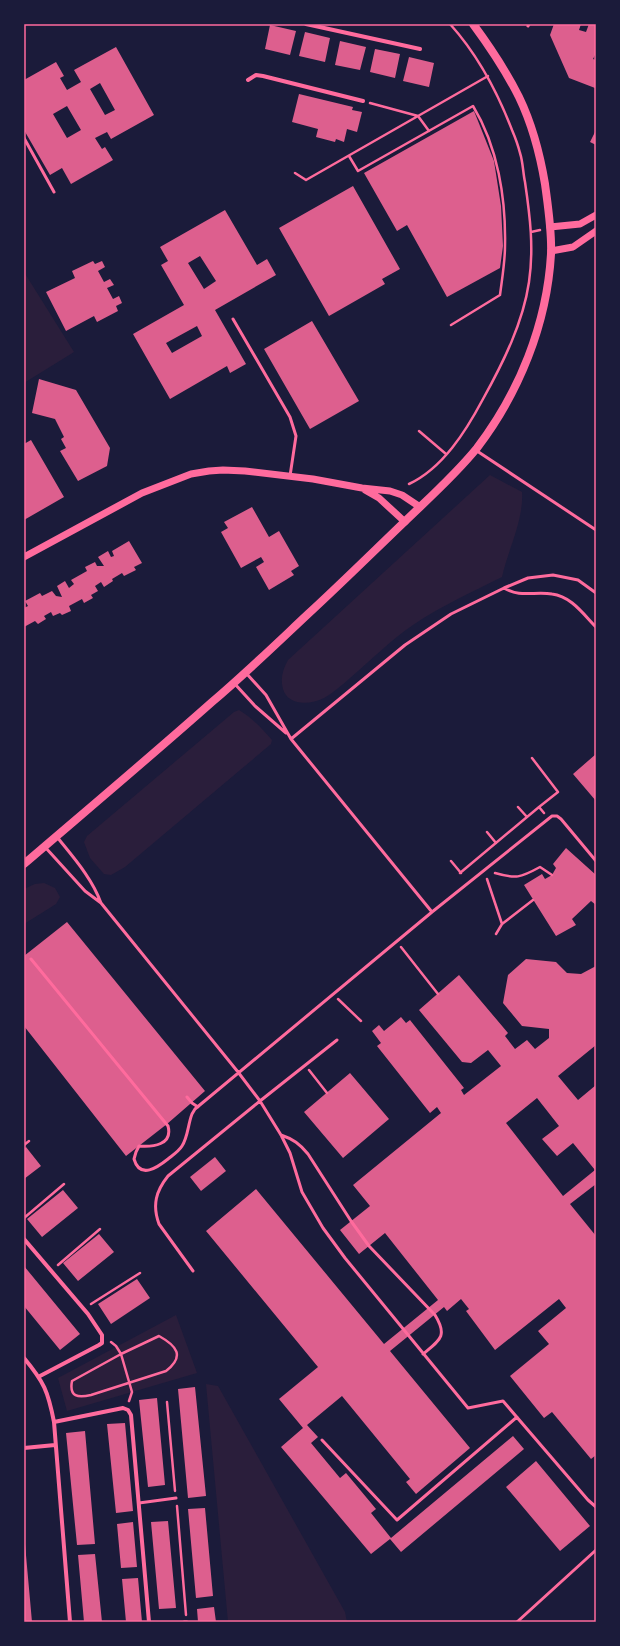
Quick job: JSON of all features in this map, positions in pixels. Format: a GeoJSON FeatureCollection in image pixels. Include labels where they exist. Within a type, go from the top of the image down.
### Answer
{"type":"FeatureCollection","features":[{"type":"Feature","properties":{"kind":"main road"},"geometry":{"type":"LineString","coordinates":[[24,864],[234,683],[405,522],[476,450],[506,403],[530,353],[539,326],[546,297],[551,251],[550,227],[538,147],[528,120],[519,97],[503,68],[491,48],[473,24]]}},
{"type":"Feature","properties":{"kind":"street"},"geometry":{"type":"LineString","coordinates":[[306,24],[420,49]]}},
{"type":"Feature","properties":{"kind":"street"},"geometry":{"type":"LineString","coordinates":[[248,80],[256,75],[263,76],[363,101]]}},
{"type":"Feature","properties":{"kind":"street"},"geometry":{"type":"LineString","coordinates":[[550,227],[580,224],[596,215]]}},
{"type":"Feature","properties":{"kind":"street"},"geometry":{"type":"LineString","coordinates":[[551,251],[573,247],[596,231]]}},
{"type":"Feature","properties":{"kind":"street"},"geometry":{"type":"LineString","coordinates":[[24,557],[142,493],[191,474],[223,470],[313,478],[362,488],[397,493],[411,500],[420,507]]}},
{"type":"Feature","properties":{"kind":"street"},"geometry":{"type":"LineString","coordinates":[[362,488],[379,498],[405,522]]}},
{"type":"Feature","properties":{"kind":"street"},"geometry":{"type":"LineString","coordinates":[[24,1239],[84,1309],[100,1330],[102,1336],[102,1343],[99,1345],[40,1376]]}},
{"type":"Feature","properties":{"kind":"street"},"geometry":{"type":"LineString","coordinates":[[24,1358],[40,1376],[50,1399],[54,1422],[70,1622]]}},
{"type":"Feature","properties":{"kind":"street"},"geometry":{"type":"LineString","coordinates":[[54,1422],[123,1408],[126,1409],[131,1415],[149,1622]]}},
{"type":"Feature","properties":{"kind":"street"},"geometry":{"type":"LineString","coordinates":[[24,1448],[55,1445]]}},
{"type":"Feature","properties":{"kind":"lane"},"geometry":{"type":"LineString","coordinates":[[24,138],[54,192]]}},
{"type":"Feature","properties":{"kind":"lane"},"geometry":{"type":"LineString","coordinates":[[233,319],[290,417],[296,436],[290,476]]}},
{"type":"Feature","properties":{"kind":"lane"},"geometry":{"type":"LineString","coordinates":[[476,450],[596,530]]}},
{"type":"Feature","properties":{"kind":"lane"},"geometry":{"type":"LineString","coordinates":[[291,738],[405,645],[452,614],[504,588],[528,578],[553,575],[578,580],[596,593]]}},
{"type":"Feature","properties":{"kind":"lane"},"geometry":{"type":"LineString","coordinates":[[504,588],[510,592],[519,594],[554,594],[574,603],[596,627]]}},
{"type":"Feature","properties":{"kind":"lane"},"geometry":{"type":"LineString","coordinates":[[245,672],[266,696],[291,738],[432,912]]}},
{"type":"Feature","properties":{"kind":"lane"},"geometry":{"type":"LineString","coordinates":[[234,683],[255,706],[288,734]]}},
{"type":"Feature","properties":{"kind":"lane"},"geometry":{"type":"LineString","coordinates":[[31,959],[168,1126],[169,1130],[167,1139],[155,1146],[139,1146],[136,1152],[134,1159],[137,1166],[141,1169],[150,1171],[155,1169],[180,1149],[192,1114],[198,1107],[238,1072],[548,818],[557,816],[561,819],[596,861]]}},
{"type":"Feature","properties":{"kind":"lane"},"geometry":{"type":"LineString","coordinates":[[56,836],[86,874],[101,903]]}},
{"type":"Feature","properties":{"kind":"lane"},"geometry":{"type":"LineString","coordinates":[[44,846],[80,886],[101,903],[260,1101],[290,1153],[302,1192],[323,1228],[345,1258],[468,1408],[504,1401],[588,1500],[596,1507]]}},
{"type":"Feature","properties":{"kind":"lane"},"geometry":{"type":"LineString","coordinates":[[193,1271],[159,1224],[155,1215],[157,1194],[168,1176],[337,1040]]}},
{"type":"Feature","properties":{"kind":"lane"},"geometry":{"type":"LineString","coordinates":[[187,1097],[198,1107]]}},
{"type":"Feature","properties":{"kind":"lane"},"geometry":{"type":"LineString","coordinates":[[281,1136],[290,1138],[300,1144],[351,1221],[370,1246],[435,1315],[443,1331],[441,1338],[423,1354]]}},
{"type":"Feature","properties":{"kind":"lane"},"geometry":{"type":"LineString","coordinates":[[322,1440],[397,1520],[517,1417]]}},
{"type":"Feature","properties":{"kind":"lane"},"geometry":{"type":"LineString","coordinates":[[138,1503],[176,1498]]}},
{"type":"Feature","properties":{"kind":"lane"},"geometry":{"type":"LineString","coordinates":[[517,1622],[596,1550]]}},
{"type":"Feature","properties":{"kind":"path"},"geometry":{"type":"LineString","coordinates":[[409,484],[422,478],[446,454],[472,421],[492,384],[516,332],[529,283],[532,254],[529,213],[520,153],[506,115],[488,76],[464,40],[450,24]]}},
{"type":"Feature","properties":{"kind":"path"},"geometry":{"type":"LineString","coordinates":[[296,173],[306,180],[488,76]]}},
{"type":"Feature","properties":{"kind":"path"},"geometry":{"type":"LineString","coordinates":[[363,101],[418,116],[429,131]]}},
{"type":"Feature","properties":{"kind":"path"},"geometry":{"type":"LineString","coordinates":[[349,156],[358,172],[473,106],[480,117],[497,168],[504,210],[505,247],[500,295],[451,325]]}},
{"type":"Feature","properties":{"kind":"path"},"geometry":{"type":"LineString","coordinates":[[419,431],[446,454]]}},
{"type":"Feature","properties":{"kind":"path"},"geometry":{"type":"LineString","coordinates":[[460,873],[558,792],[532,758]]}},
{"type":"Feature","properties":{"kind":"path"},"geometry":{"type":"LineString","coordinates":[[518,807],[527,817]]}},
{"type":"Feature","properties":{"kind":"path"},"geometry":{"type":"LineString","coordinates":[[539,807],[548,818]]}},
{"type":"Feature","properties":{"kind":"path"},"geometry":{"type":"LineString","coordinates":[[487,832],[496,843]]}},
{"type":"Feature","properties":{"kind":"path"},"geometry":{"type":"LineString","coordinates":[[451,861],[468,883]]}},
{"type":"Feature","properties":{"kind":"path"},"geometry":{"type":"LineString","coordinates":[[484,870],[511,878],[525,876],[540,867],[552,875]]}},
{"type":"Feature","properties":{"kind":"path"},"geometry":{"type":"LineString","coordinates":[[489,884],[502,924]]}},
{"type":"Feature","properties":{"kind":"path"},"geometry":{"type":"LineString","coordinates":[[496,934],[502,924],[533,900]]}},
{"type":"Feature","properties":{"kind":"path"},"geometry":{"type":"LineString","coordinates":[[397,941],[438,994]]}},
{"type":"Feature","properties":{"kind":"path"},"geometry":{"type":"LineString","coordinates":[[333,994],[361,1021]]}},
{"type":"Feature","properties":{"kind":"path"},"geometry":{"type":"LineString","coordinates":[[306,1065],[327,1093]]}},
{"type":"Feature","properties":{"kind":"path"},"geometry":{"type":"LineString","coordinates":[[24,1145],[29,1141]]}},
{"type":"Feature","properties":{"kind":"path"},"geometry":{"type":"LineString","coordinates":[[24,1218],[64,1184]]}},
{"type":"Feature","properties":{"kind":"path"},"geometry":{"type":"LineString","coordinates":[[51,1271],[100,1229]]}},
{"type":"Feature","properties":{"kind":"path"},"geometry":{"type":"LineString","coordinates":[[84,1309],[140,1273]]}},
{"type":"Feature","properties":{"kind":"path"},"geometry":{"type":"LineString","coordinates":[[102,1336],[116,1346],[121,1354],[132,1392],[126,1409]]}},
{"type":"Feature","properties":{"kind":"path"},"geometry":{"type":"LineString","coordinates":[[159,1336],[173,1343],[178,1355],[175,1364],[166,1372],[91,1395],[80,1397],[74,1394],[71,1387],[72,1381],[121,1354],[159,1336]]}},
{"type":"Feature","properties":{"kind":"path"},"geometry":{"type":"LineString","coordinates":[[167,1402],[185,1622]]}},
{"type":"Feature","properties":{"kind":"shaded area"},"geometry":{"type":"Polygon","coordinates":[[[24,272],[74,352],[24,383],[24,272]]]}},
{"type":"Feature","properties":{"kind":"shaded area"},"geometry":{"type":"Polygon","coordinates":[[[490,475],[522,492],[521,513],[502,577],[446,605],[413,625],[331,694],[324,698],[306,703],[290,699],[283,689],[282,681],[283,670],[288,660],[490,475]]]}},
{"type":"Feature","properties":{"kind":"shaded area"},"geometry":{"type":"Polygon","coordinates":[[[239,710],[253,720],[264,731],[272,740],[271,744],[125,867],[111,875],[104,874],[90,858],[84,842],[87,836],[234,712],[239,710]]]}},
{"type":"Feature","properties":{"kind":"shaded area"},"geometry":{"type":"Polygon","coordinates":[[[44,883],[55,888],[60,897],[56,904],[24,924],[24,889],[35,884],[44,883]]]}},
{"type":"Feature","properties":{"kind":"shaded area"},"geometry":{"type":"Polygon","coordinates":[[[176,1315],[197,1373],[67,1411],[58,1378],[176,1315]]]}},
{"type":"Feature","properties":{"kind":"shaded area"},"geometry":{"type":"Polygon","coordinates":[[[206,1384],[218,1386],[345,1612],[347,1622],[228,1622],[206,1384]]]}},
{"type":"Feature","properties":{"kind":"building"},"geometry":{"type":"Polygon","coordinates":[[[554,24],[581,24],[579,30],[586,32],[589,24],[596,24],[596,53],[593,59],[596,60],[595,88],[569,78],[550,35],[554,24]]]}},
{"type":"Feature","properties":{"kind":"building"},"geometry":{"type":"Polygon","coordinates":[[[270,25],[296,31],[290,55],[265,49],[270,25]]]}},
{"type":"Feature","properties":{"kind":"building"},"geometry":{"type":"Polygon","coordinates":[[[305,32],[330,38],[325,62],[299,56],[305,32]]]}},
{"type":"Feature","properties":{"kind":"building"},"geometry":{"type":"Polygon","coordinates":[[[340,41],[366,47],[360,70],[335,65],[340,41]]]}},
{"type":"Feature","properties":{"kind":"building"},"geometry":{"type":"Polygon","coordinates":[[[116,47],[154,115],[111,139],[107,132],[95,138],[102,149],[105,147],[113,160],[71,184],[62,168],[50,175],[24,130],[24,80],[56,62],[64,76],[60,78],[67,90],[81,82],[74,70],[116,47]],[[100,83],[90,89],[105,115],[115,110],[100,83]],[[67,106],[53,114],[67,138],[81,130],[67,106]]]}},
{"type":"Feature","properties":{"kind":"building"},"geometry":{"type":"Polygon","coordinates":[[[375,49],[400,54],[395,78],[370,72],[375,49]]]}},
{"type":"Feature","properties":{"kind":"building"},"geometry":{"type":"Polygon","coordinates":[[[409,57],[434,63],[429,87],[403,81],[409,57]]]}},
{"type":"Feature","properties":{"kind":"building"},"geometry":{"type":"Polygon","coordinates":[[[299,94],[353,107],[352,110],[362,112],[357,132],[347,129],[344,142],[336,139],[335,142],[316,137],[318,129],[292,122],[299,94]]]}},
{"type":"Feature","properties":{"kind":"building"},"geometry":{"type":"Polygon","coordinates":[[[474,111],[494,161],[501,206],[503,246],[500,268],[447,297],[407,225],[397,231],[364,173],[474,111]]]}},
{"type":"Feature","properties":{"kind":"building"},"geometry":{"type":"Polygon","coordinates":[[[596,130],[596,145],[590,142],[596,130]]]}},
{"type":"Feature","properties":{"kind":"building"},"geometry":{"type":"Polygon","coordinates":[[[353,186],[400,269],[382,279],[385,284],[329,316],[279,228],[353,186]]]}},
{"type":"Feature","properties":{"kind":"building"},"geometry":{"type":"Polygon","coordinates":[[[225,210],[257,265],[267,259],[276,275],[215,310],[246,364],[230,373],[227,366],[170,399],[133,334],[184,305],[161,265],[168,261],[160,247],[225,210]],[[200,256],[188,263],[204,289],[216,281],[200,256]],[[197,326],[166,343],[172,353],[202,336],[197,326]]]}},
{"type":"Feature","properties":{"kind":"building"},"geometry":{"type":"Polygon","coordinates":[[[93,261],[95,264],[102,261],[105,267],[98,271],[104,282],[110,279],[114,285],[107,288],[113,299],[119,296],[122,303],[116,306],[118,311],[97,322],[94,316],[66,331],[46,292],[75,278],[72,271],[93,261]]]}},
{"type":"Feature","properties":{"kind":"building"},"geometry":{"type":"Polygon","coordinates":[[[312,321],[359,401],[310,429],[264,349],[312,321]]]}},
{"type":"Feature","properties":{"kind":"building"},"geometry":{"type":"Polygon","coordinates":[[[39,379],[76,390],[110,448],[107,466],[78,481],[60,451],[66,448],[61,439],[64,437],[55,419],[32,413],[39,379]]]}},
{"type":"Feature","properties":{"kind":"building"},"geometry":{"type":"Polygon","coordinates":[[[31,440],[64,497],[24,520],[24,444],[31,440]]]}},
{"type":"Feature","properties":{"kind":"building"},"geometry":{"type":"Polygon","coordinates":[[[252,507],[269,537],[279,531],[299,566],[291,571],[294,575],[269,590],[256,567],[264,562],[261,557],[241,568],[221,532],[228,528],[224,522],[252,507]]]}},
{"type":"Feature","properties":{"kind":"building"},"geometry":{"type":"Polygon","coordinates":[[[129,541],[142,563],[134,567],[136,570],[124,576],[122,573],[112,579],[113,581],[104,587],[101,582],[95,586],[98,591],[91,595],[93,598],[84,603],[82,599],[69,606],[71,611],[62,615],[60,613],[53,616],[51,612],[44,616],[46,619],[38,624],[35,621],[24,627],[24,608],[28,606],[25,601],[40,593],[42,596],[52,591],[56,596],[62,597],[57,586],[65,581],[69,588],[74,584],[71,580],[87,571],[85,567],[95,562],[97,566],[104,566],[98,557],[108,551],[111,557],[114,556],[112,551],[129,541]]]}},
{"type":"Feature","properties":{"kind":"building"},"geometry":{"type":"Polygon","coordinates":[[[596,754],[596,801],[573,774],[596,754]]]}},
{"type":"Feature","properties":{"kind":"building"},"geometry":{"type":"Polygon","coordinates":[[[566,848],[596,875],[596,905],[591,901],[572,919],[576,925],[556,936],[524,885],[542,874],[545,879],[552,875],[556,868],[553,864],[566,848]]]}},
{"type":"Feature","properties":{"kind":"building"},"geometry":{"type":"Polygon","coordinates":[[[67,922],[205,1091],[167,1124],[126,1156],[24,1026],[24,956],[67,922]]]}},
{"type":"Feature","properties":{"kind":"building"},"geometry":{"type":"Polygon","coordinates":[[[526,959],[556,962],[567,973],[581,974],[596,966],[596,1045],[558,1076],[578,1100],[596,1085],[596,1184],[570,1204],[596,1236],[596,1455],[591,1459],[552,1412],[544,1418],[510,1376],[549,1344],[538,1331],[566,1308],[559,1299],[495,1350],[466,1311],[469,1309],[461,1299],[447,1311],[444,1307],[390,1351],[470,1448],[416,1494],[406,1482],[410,1479],[342,1396],[307,1425],[318,1437],[311,1443],[340,1478],[346,1473],[376,1509],[371,1513],[391,1538],[513,1436],[524,1449],[401,1552],[390,1539],[371,1554],[281,1447],[303,1428],[279,1399],[318,1367],[206,1231],[256,1189],[384,1344],[438,1300],[385,1233],[359,1254],[340,1230],[370,1206],[353,1185],[441,1113],[437,1107],[430,1113],[377,1046],[381,1043],[372,1031],[379,1025],[384,1031],[401,1017],[406,1023],[410,1020],[464,1088],[461,1090],[464,1095],[501,1066],[488,1050],[471,1063],[462,1062],[419,1010],[459,975],[508,1033],[505,1036],[515,1049],[527,1040],[535,1049],[549,1038],[549,1029],[522,1026],[503,1003],[508,975],[526,959]],[[537,1098],[506,1123],[563,1196],[595,1170],[573,1143],[557,1156],[542,1139],[559,1126],[537,1098]]]}},
{"type":"Feature","properties":{"kind":"building"},"geometry":{"type":"Polygon","coordinates":[[[350,1073],[389,1119],[343,1158],[304,1112],[350,1073]]]}},
{"type":"Feature","properties":{"kind":"building"},"geometry":{"type":"Polygon","coordinates":[[[26,1147],[41,1166],[24,1179],[24,1149],[26,1147]]]}},
{"type":"Feature","properties":{"kind":"building"},"geometry":{"type":"Polygon","coordinates":[[[215,1157],[226,1171],[201,1191],[190,1177],[215,1157]]]}},
{"type":"Feature","properties":{"kind":"building"},"geometry":{"type":"Polygon","coordinates":[[[63,1190],[78,1208],[42,1237],[27,1219],[63,1190]]]}},
{"type":"Feature","properties":{"kind":"building"},"geometry":{"type":"Polygon","coordinates":[[[99,1234],[114,1252],[78,1281],[63,1263],[99,1234]]]}},
{"type":"Feature","properties":{"kind":"building"},"geometry":{"type":"Polygon","coordinates":[[[24,1266],[80,1334],[60,1350],[24,1306],[24,1266]]]}},
{"type":"Feature","properties":{"kind":"building"},"geometry":{"type":"Polygon","coordinates":[[[137,1279],[150,1298],[111,1324],[98,1304],[137,1279]]]}},
{"type":"Feature","properties":{"kind":"building"},"geometry":{"type":"Polygon","coordinates":[[[195,1387],[206,1496],[188,1498],[178,1389],[195,1387]]]}},
{"type":"Feature","properties":{"kind":"building"},"geometry":{"type":"Polygon","coordinates":[[[157,1398],[165,1485],[148,1487],[139,1400],[157,1398]]]}},
{"type":"Feature","properties":{"kind":"building"},"geometry":{"type":"Polygon","coordinates":[[[125,1423],[133,1511],[116,1513],[107,1424],[125,1423]]]}},
{"type":"Feature","properties":{"kind":"building"},"geometry":{"type":"Polygon","coordinates":[[[85,1431],[95,1544],[77,1545],[66,1433],[85,1431]]]}},
{"type":"Feature","properties":{"kind":"building"},"geometry":{"type":"Polygon","coordinates":[[[536,1461],[590,1526],[560,1551],[506,1487],[536,1461]]]}},
{"type":"Feature","properties":{"kind":"building"},"geometry":{"type":"Polygon","coordinates":[[[205,1508],[213,1596],[196,1598],[188,1509],[205,1508]]]}},
{"type":"Feature","properties":{"kind":"building"},"geometry":{"type":"Polygon","coordinates":[[[168,1521],[176,1608],[159,1609],[151,1522],[168,1521]]]}},
{"type":"Feature","properties":{"kind":"building"},"geometry":{"type":"Polygon","coordinates":[[[133,1522],[137,1567],[121,1568],[117,1524],[133,1522]]]}},
{"type":"Feature","properties":{"kind":"building"},"geometry":{"type":"Polygon","coordinates":[[[25,1544],[32,1622],[24,1622],[25,1544]]]}},
{"type":"Feature","properties":{"kind":"building"},"geometry":{"type":"Polygon","coordinates":[[[95,1554],[102,1622],[84,1622],[78,1555],[95,1554]]]}},
{"type":"Feature","properties":{"kind":"building"},"geometry":{"type":"Polygon","coordinates":[[[138,1578],[142,1622],[126,1622],[122,1579],[138,1578]]]}},
{"type":"Feature","properties":{"kind":"building"},"geometry":{"type":"Polygon","coordinates":[[[214,1607],[216,1622],[198,1622],[197,1609],[214,1607]]]}}]}
